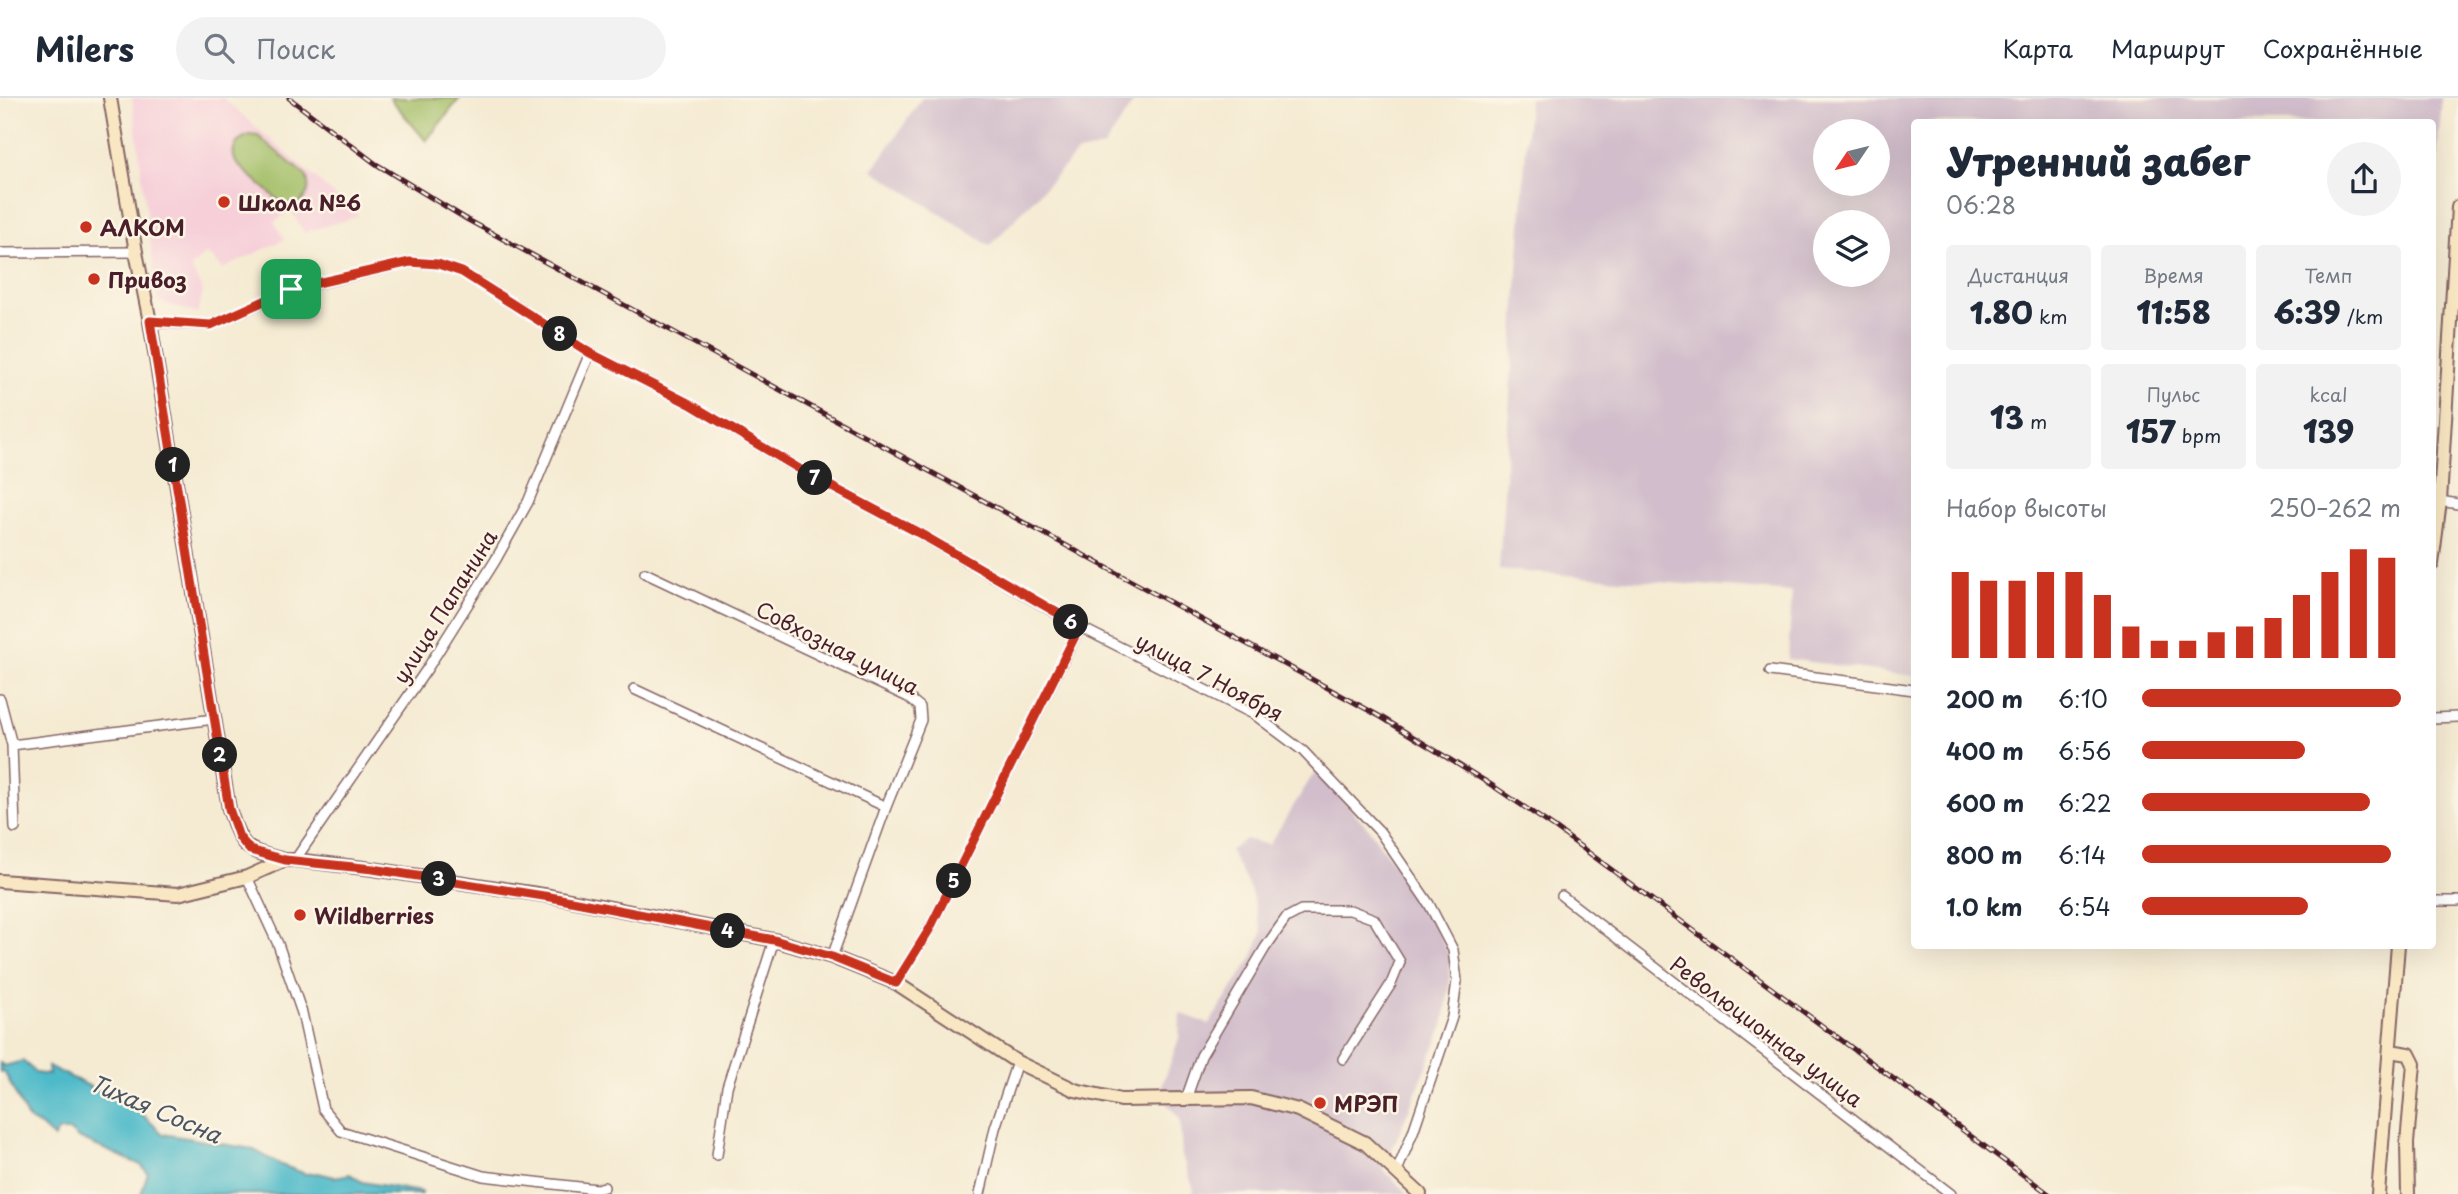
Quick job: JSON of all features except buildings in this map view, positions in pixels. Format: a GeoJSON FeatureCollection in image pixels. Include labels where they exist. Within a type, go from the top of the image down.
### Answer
{"type":"FeatureCollection","features":[{"type":"Feature","properties":{"kind":"street"},"geometry":{"type":"LineString","coordinates":[[110,98],[150,321],[229,809],[239,837],[250,850],[290,860],[373,869],[550,897],[774,940],[832,957],[896,983],[1017,1062],[1075,1090],[1121,1100],[1251,1098],[1298,1110],[1365,1143],[1420,1194]]}},
{"type":"Feature","properties":{"kind":"street"},"geometry":{"type":"LineString","coordinates":[[2436,532],[2458,207]]}},
{"type":"Feature","properties":{"kind":"street"},"geometry":{"type":"LineString","coordinates":[[0,253],[136,252]]}},
{"type":"Feature","properties":{"kind":"street","name":"улица 7 Ноября"},"geometry":{"type":"LineString","coordinates":[[150,321],[211,325],[291,289],[410,262],[438,264],[462,272],[590,353],[690,404],[813,477],[919,533],[1080,626],[1255,715],[1279,731],[1303,751],[1380,832],[1429,904],[1453,950],[1457,981],[1454,1006],[1433,1076],[1396,1171]]}},
{"type":"Feature","properties":{"kind":"street","name":"улица Папанина"},"geometry":{"type":"LineString","coordinates":[[290,860],[427,668],[495,561],[528,502],[590,353]]}},
{"type":"Feature","properties":{"kind":"street"},"geometry":{"type":"LineString","coordinates":[[2440,501],[2458,504]]}},
{"type":"Feature","properties":{"kind":"street","name":"Совхозная улица"},"geometry":{"type":"LineString","coordinates":[[645,573],[915,701],[920,707],[921,720],[886,807],[832,957]]}},
{"type":"Feature","properties":{"kind":"street"},"geometry":{"type":"LineString","coordinates":[[896,983],[929,930],[1080,626]]}},
{"type":"Feature","properties":{"kind":"street"},"geometry":{"type":"LineString","coordinates":[[1770,671],[1911,690]]}},
{"type":"Feature","properties":{"kind":"street"},"geometry":{"type":"LineString","coordinates":[[634,689],[886,807]]}},
{"type":"Feature","properties":{"kind":"street"},"geometry":{"type":"LineString","coordinates":[[0,699],[12,745],[15,828]]}},
{"type":"Feature","properties":{"kind":"street"},"geometry":{"type":"LineString","coordinates":[[2436,718],[2458,717]]}},
{"type":"Feature","properties":{"kind":"street"},"geometry":{"type":"LineString","coordinates":[[12,745],[214,719]]}},
{"type":"Feature","properties":{"kind":"street"},"geometry":{"type":"LineString","coordinates":[[0,881],[178,894],[247,877],[290,860]]}},
{"type":"Feature","properties":{"kind":"street"},"geometry":{"type":"LineString","coordinates":[[247,877],[278,944],[302,1013],[323,1109],[341,1131],[483,1176],[597,1189],[604,1187]]}},
{"type":"Feature","properties":{"kind":"street","name":"Революционная улица"},"geometry":{"type":"LineString","coordinates":[[1562,895],[1951,1194]]}},
{"type":"Feature","properties":{"kind":"street"},"geometry":{"type":"LineString","coordinates":[[2436,901],[2458,901]]}},
{"type":"Feature","properties":{"kind":"street"},"geometry":{"type":"LineString","coordinates":[[1186,1099],[1201,1056],[1265,947],[1286,918],[1301,910],[1350,910],[1374,919],[1400,962],[1391,984],[1343,1059]]}},
{"type":"Feature","properties":{"kind":"street"},"geometry":{"type":"LineString","coordinates":[[717,1155],[727,1087],[774,940]]}},
{"type":"Feature","properties":{"kind":"street"},"geometry":{"type":"LineString","coordinates":[[2378,1194],[2398,949]]}},
{"type":"Feature","properties":{"kind":"street"},"geometry":{"type":"LineString","coordinates":[[2390,1051],[2409,1055],[2414,1064],[2407,1143],[2408,1194]]}},
{"type":"Feature","properties":{"kind":"street"},"geometry":{"type":"LineString","coordinates":[[980,1194],[995,1128],[1017,1062]]}},
{"type":"Feature","properties":{"kind":"shaded area"},"geometry":{"type":"Polygon","coordinates":[[[132,98],[223,98],[359,216],[304,233],[291,210],[274,222],[285,239],[223,269],[207,253],[191,267],[203,292],[197,314],[158,301],[132,98]]]}},
{"type":"Feature","properties":{"kind":"shaded area"},"geometry":{"type":"Polygon","coordinates":[[[922,98],[1136,98],[1104,147],[1078,152],[990,246],[873,170],[922,98]]]}},
{"type":"Feature","properties":{"kind":"shaded area"},"geometry":{"type":"Polygon","coordinates":[[[1529,98],[2442,98],[2436,173],[2436,119],[1911,119],[1911,676],[1788,659],[1792,592],[1499,570],[1529,98]]]}},
{"type":"Feature","properties":{"kind":"shaded area"},"geometry":{"type":"Polygon","coordinates":[[[1314,773],[1318,773],[1369,829],[1431,917],[1450,957],[1450,985],[1443,1027],[1384,1170],[1408,1194],[1192,1194],[1194,1190],[1182,1156],[1180,1119],[1159,1095],[1179,1038],[1180,1013],[1209,1024],[1252,958],[1262,933],[1250,889],[1230,851],[1245,839],[1269,845],[1314,773]]]}},
{"type":"Feature","properties":{"kind":"green space"},"geometry":{"type":"Polygon","coordinates":[[[390,98],[460,98],[426,141],[390,98]]]}},
{"type":"Feature","properties":{"kind":"green space"},"geometry":{"type":"Polygon","coordinates":[[[249,135],[258,136],[306,176],[308,191],[300,203],[284,205],[237,164],[235,147],[249,135]]]}},
{"type":"Feature","properties":{"kind":"water"},"geometry":{"type":"Polygon","coordinates":[[[23,1061],[36,1073],[49,1075],[48,1066],[97,1090],[111,1090],[163,1134],[252,1149],[281,1165],[306,1174],[318,1173],[335,1177],[350,1174],[362,1182],[422,1194],[141,1194],[148,1173],[141,1165],[78,1138],[70,1131],[58,1131],[54,1138],[28,1119],[5,1073],[0,1072],[0,1063],[4,1066],[23,1061]]]}},
{"type":"Feature","properties":{"kind":"railway"},"geometry":{"type":"LineString","coordinates":[[289,98],[376,164],[468,220],[1381,717],[1493,786],[1554,827],[2049,1194]]}},
{"type":"Feature","properties":{"kind":"place","name":"Школа №6"},"geometry":{"type":"Point","coordinates":[224,202]}},
{"type":"Feature","properties":{"kind":"place","name":"АЛКОМ"},"geometry":{"type":"Point","coordinates":[86,227]}},
{"type":"Feature","properties":{"kind":"place","name":"Привоз"},"geometry":{"type":"Point","coordinates":[94,279]}},
{"type":"Feature","properties":{"kind":"place","name":"Wildberries"},"geometry":{"type":"Point","coordinates":[300,915]}},
{"type":"Feature","properties":{"kind":"place","name":"МРЭП"},"geometry":{"type":"Point","coordinates":[1320,1103]}},
{"type":"Feature","properties":{"kind":"route"},"geometry":{"type":"LineString","coordinates":[[410,262],[438,264],[462,272],[590,353],[690,404],[813,477],[919,533],[1080,626],[929,930],[896,983],[832,957],[774,940],[550,897],[373,869],[285,860],[250,850],[239,837],[229,809],[150,321],[211,325],[291,289],[410,262]]}},
{"type":"Feature","properties":{"kind":"water label","name":"Тихая Сосна"},"geometry":{"type":"Point","coordinates":[156,1108]}}]}
